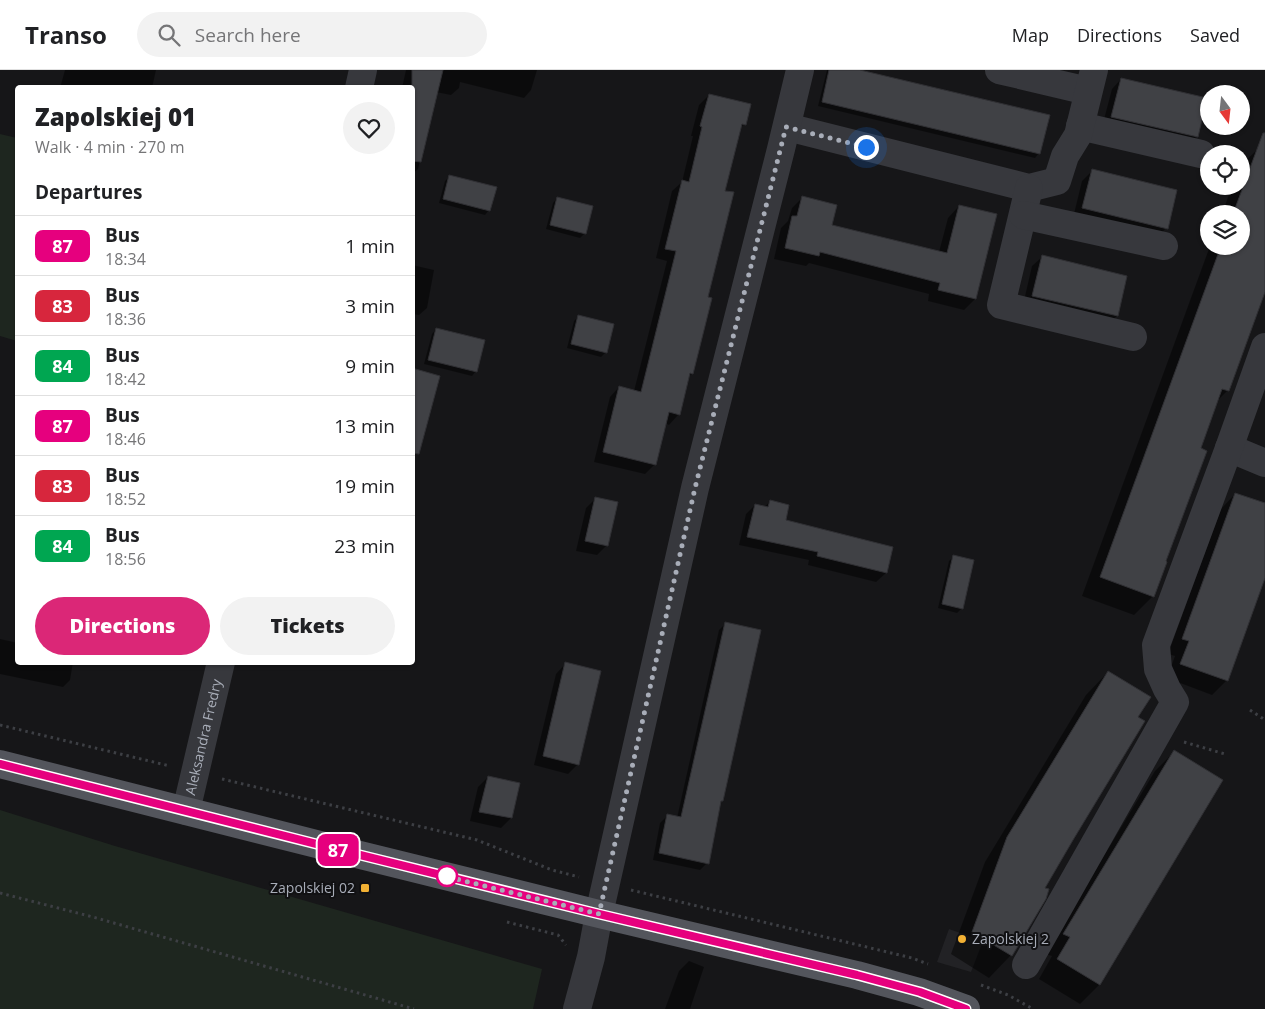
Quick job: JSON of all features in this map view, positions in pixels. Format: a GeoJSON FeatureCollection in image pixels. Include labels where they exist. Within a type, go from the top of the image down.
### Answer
{"type":"FeatureCollection","features":[{"type":"Feature","properties":{"kind":"main road"},"geometry":{"type":"LineString","coordinates":[[0,764],[599,914],[857,975],[920,992],[966,1009]]}},
{"type":"Feature","properties":{"kind":"street"},"geometry":{"type":"LineString","coordinates":[[360,85],[363,70]]}},
{"type":"Feature","properties":{"kind":"street"},"geometry":{"type":"LineString","coordinates":[[577,1009],[591,956],[695,488],[800,70]]}},
{"type":"Feature","properties":{"kind":"street"},"geometry":{"type":"LineString","coordinates":[[786,127],[1030,188],[1057,180],[1065,156],[1078,135],[1091,81],[999,70]]}},
{"type":"Feature","properties":{"kind":"street"},"geometry":{"type":"LineString","coordinates":[[1080,126],[1200,154]]}},
{"type":"Feature","properties":{"kind":"street"},"geometry":{"type":"LineString","coordinates":[[1030,188],[1001,305],[1133,337]]}},
{"type":"Feature","properties":{"kind":"street"},"geometry":{"type":"LineString","coordinates":[[1023,215],[1164,246]]}},
{"type":"Feature","properties":{"kind":"street"},"geometry":{"type":"LineString","coordinates":[[1026,965],[1175,702],[1167,690],[1158,669],[1156,644],[1265,347]]}},
{"type":"Feature","properties":{"kind":"street"},"geometry":{"type":"LineString","coordinates":[[1229,448],[1265,463]]}},
{"type":"Feature","properties":{"kind":"street","name":"Aleksandra Fredry"},"geometry":{"type":"LineString","coordinates":[[186,811],[221,665]]}},
{"type":"Feature","properties":{"kind":"path"},"geometry":{"type":"LineString","coordinates":[[1250,710],[1265,720]]}},
{"type":"Feature","properties":{"kind":"path"},"geometry":{"type":"LineString","coordinates":[[0,726],[476,840],[552,870],[912,958],[930,965]]}},
{"type":"Feature","properties":{"kind":"path"},"geometry":{"type":"LineString","coordinates":[[1157,734],[1225,754]]}},
{"type":"Feature","properties":{"kind":"path"},"geometry":{"type":"LineString","coordinates":[[0,894],[93,917],[414,1009]]}},
{"type":"Feature","properties":{"kind":"path"},"geometry":{"type":"LineString","coordinates":[[973,982],[1008,995],[1033,1009]]}},
{"type":"Feature","properties":{"kind":"shaded area"},"geometry":{"type":"Polygon","coordinates":[[[0,134],[15,138],[15,340],[0,336],[0,134]]]}},
{"type":"Feature","properties":{"kind":"shaded area"},"geometry":{"type":"Polygon","coordinates":[[[0,810],[115,846],[542,969],[533,1009],[0,1009],[0,810]]]}},
{"type":"Feature","properties":{"kind":"shaded area"},"geometry":{"type":"Polygon","coordinates":[[[949,929],[983,941],[971,972],[937,962],[949,929]]]}},
{"type":"Feature","properties":{"kind":"building"},"geometry":{"type":"Polygon","coordinates":[[[412,70],[443,70],[421,162],[415,161],[415,85],[412,85],[412,70]]]}},
{"type":"Feature","properties":{"kind":"building"},"geometry":{"type":"Polygon","coordinates":[[[829,70],[860,70],[1050,115],[1040,154],[822,102],[829,70]]]}},
{"type":"Feature","properties":{"kind":"building"},"geometry":{"type":"Polygon","coordinates":[[[1121,78],[1200,96],[1200,128],[1198,137],[1111,117],[1121,78]]]}},
{"type":"Feature","properties":{"kind":"building"},"geometry":{"type":"Polygon","coordinates":[[[709,94],[751,104],[746,125],[742,124],[725,191],[734,192],[708,297],[712,298],[693,374],[690,373],[680,415],[669,412],[656,465],[603,452],[619,386],[641,392],[676,251],[665,249],[682,180],[689,182],[702,127],[700,126],[709,94]]]}},
{"type":"Feature","properties":{"kind":"building"},"geometry":{"type":"Polygon","coordinates":[[[1263,133],[1265,133],[1265,292],[1229,391],[1222,389],[1201,448],[1207,451],[1154,597],[1100,577],[1218,255],[1250,255],[1250,205],[1236,205],[1240,195],[1250,195],[1250,168],[1263,133]]]}},
{"type":"Feature","properties":{"kind":"building"},"geometry":{"type":"Polygon","coordinates":[[[1092,169],[1177,190],[1168,229],[1082,208],[1092,169]]]}},
{"type":"Feature","properties":{"kind":"building"},"geometry":{"type":"Polygon","coordinates":[[[449,175],[497,187],[490,211],[443,199],[449,175]]]}},
{"type":"Feature","properties":{"kind":"building"},"geometry":{"type":"Polygon","coordinates":[[[802,196],[837,205],[832,225],[947,253],[959,205],[997,214],[976,299],[938,290],[940,283],[820,252],[819,256],[785,248],[792,216],[797,216],[802,196]]]}},
{"type":"Feature","properties":{"kind":"building"},"geometry":{"type":"Polygon","coordinates":[[[557,197],[593,206],[586,234],[550,225],[557,197]]]}},
{"type":"Feature","properties":{"kind":"building"},"geometry":{"type":"Polygon","coordinates":[[[1042,255],[1127,276],[1118,316],[1032,296],[1042,255]]]}},
{"type":"Feature","properties":{"kind":"building"},"geometry":{"type":"Polygon","coordinates":[[[578,315],[614,324],[607,353],[571,344],[578,315]]]}},
{"type":"Feature","properties":{"kind":"building"},"geometry":{"type":"Polygon","coordinates":[[[436,328],[485,340],[477,372],[428,360],[436,328]]]}},
{"type":"Feature","properties":{"kind":"building"},"geometry":{"type":"Polygon","coordinates":[[[415,369],[440,376],[419,454],[415,453],[415,369]]]}},
{"type":"Feature","properties":{"kind":"building"},"geometry":{"type":"Polygon","coordinates":[[[1235,493],[1265,503],[1265,578],[1228,681],[1180,664],[1189,641],[1182,639],[1235,493]]]}},
{"type":"Feature","properties":{"kind":"building"},"geometry":{"type":"Polygon","coordinates":[[[595,497],[618,502],[608,546],[585,541],[595,497]]]}},
{"type":"Feature","properties":{"kind":"building"},"geometry":{"type":"Polygon","coordinates":[[[770,500],[789,505],[786,520],[893,547],[887,573],[817,556],[818,552],[747,537],[755,504],[768,507],[770,500]]]}},
{"type":"Feature","properties":{"kind":"building"},"geometry":{"type":"Polygon","coordinates":[[[953,555],[974,560],[963,609],[942,604],[953,555]]]}},
{"type":"Feature","properties":{"kind":"building"},"geometry":{"type":"Polygon","coordinates":[[[725,622],[761,630],[723,801],[721,801],[709,864],[659,853],[667,814],[681,817],[725,622]]]}},
{"type":"Feature","properties":{"kind":"building"},"geometry":{"type":"Polygon","coordinates":[[[565,662],[601,671],[579,765],[543,756],[565,662]]]}},
{"type":"Feature","properties":{"kind":"building"},"geometry":{"type":"Polygon","coordinates":[[[1108,671],[1151,697],[1138,717],[1145,721],[1045,888],[1049,889],[1046,899],[1012,956],[972,932],[1007,837],[1108,671]]]}},
{"type":"Feature","properties":{"kind":"building"},"geometry":{"type":"Polygon","coordinates":[[[1174,750],[1223,780],[1100,985],[1057,959],[1070,937],[1063,934],[1174,750]]]}},
{"type":"Feature","properties":{"kind":"building"},"geometry":{"type":"Polygon","coordinates":[[[488,776],[520,783],[512,818],[479,812],[488,776]]]}},
{"type":"Feature","properties":{"kind":"bus line","name":"87"},"geometry":{"type":"LineString","coordinates":[[0,764],[599,914],[857,975],[920,992],[966,1009]]}},
{"type":"Feature","properties":{"kind":"place","name":"Zapolskiej 02"},"geometry":{"type":"Point","coordinates":[365,888]}},
{"type":"Feature","properties":{"kind":"place","name":"Zapolskiej 2"},"geometry":{"type":"Point","coordinates":[962,939]}},
{"type":"Feature","properties":{"kind":"route"},"geometry":{"type":"LineString","coordinates":[[447,876],[444,876],[599,914],[695,488],[786,127],[866,147]]}}]}
